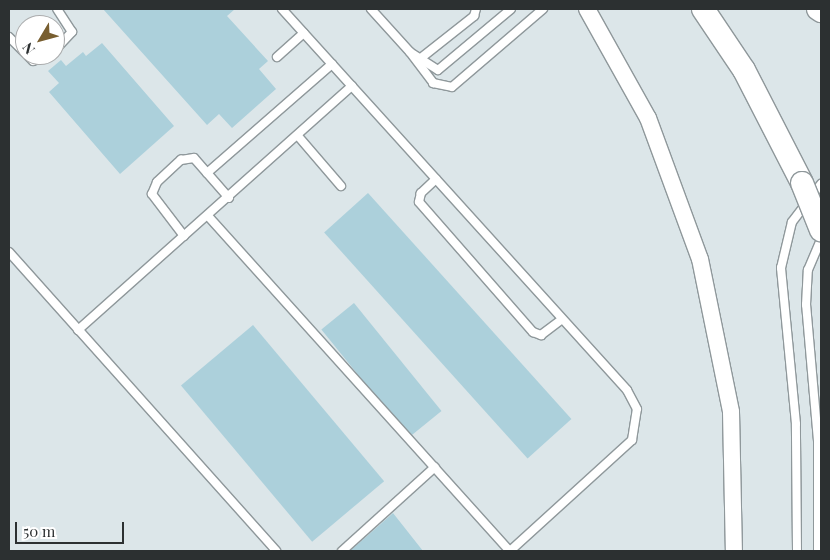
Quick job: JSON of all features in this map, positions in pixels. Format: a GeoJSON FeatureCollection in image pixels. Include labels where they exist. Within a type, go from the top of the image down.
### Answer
{"type":"FeatureCollection","features":[{"type":"Feature","properties":{"kind":"street"},"geometry":{"type":"LineString","coordinates":[[588,9],[648,118],[700,259],[731,412],[734,551]]}},
{"type":"Feature","properties":{"kind":"street"},"geometry":{"type":"LineString","coordinates":[[703,9],[744,70],[812,183],[821,230]]}},
{"type":"Feature","properties":{"kind":"lane"},"geometry":{"type":"LineString","coordinates":[[208,216],[510,551],[632,440],[638,420],[633,399],[282,9]]}},
{"type":"Feature","properties":{"kind":"lane"},"geometry":{"type":"LineString","coordinates":[[371,9],[410,52],[433,83],[452,87],[543,9]]}},
{"type":"Feature","properties":{"kind":"lane"},"geometry":{"type":"LineString","coordinates":[[421,58],[474,16],[476,9]]}},
{"type":"Feature","properties":{"kind":"lane"},"geometry":{"type":"LineString","coordinates":[[410,52],[434,69],[441,68],[511,9]]}},
{"type":"Feature","properties":{"kind":"lane"},"geometry":{"type":"LineString","coordinates":[[65,21],[72,32],[65,39]]}},
{"type":"Feature","properties":{"kind":"lane"},"geometry":{"type":"LineString","coordinates":[[277,57],[304,33]]}},
{"type":"Feature","properties":{"kind":"lane"},"geometry":{"type":"LineString","coordinates":[[207,173],[332,64]]}},
{"type":"Feature","properties":{"kind":"lane"},"geometry":{"type":"LineString","coordinates":[[78,330],[229,198],[352,86]]}},
{"type":"Feature","properties":{"kind":"lane"},"geometry":{"type":"LineString","coordinates":[[298,136],[341,186]]}},
{"type":"Feature","properties":{"kind":"lane"},"geometry":{"type":"LineString","coordinates":[[184,236],[156,201],[152,190],[185,158],[194,158],[229,198]]}},
{"type":"Feature","properties":{"kind":"lane"},"geometry":{"type":"LineString","coordinates":[[436,179],[421,193],[419,202],[533,332],[541,335],[562,319]]}},
{"type":"Feature","properties":{"kind":"lane"},"geometry":{"type":"LineString","coordinates":[[798,551],[796,424],[781,268],[792,222],[812,183]]}},
{"type":"Feature","properties":{"kind":"lane"},"geometry":{"type":"LineString","coordinates":[[818,551],[818,441],[806,305],[808,270],[821,239]]}},
{"type":"Feature","properties":{"kind":"lane"},"geometry":{"type":"LineString","coordinates":[[9,252],[276,551]]}},
{"type":"Feature","properties":{"kind":"lane"},"geometry":{"type":"LineString","coordinates":[[342,551],[435,467]]}},
{"type":"Feature","properties":{"kind":"building"},"geometry":{"type":"Polygon","coordinates":[[[103,9],[235,9],[227,16],[268,61],[259,69],[276,89],[232,128],[219,114],[207,125],[103,9]]]}},
{"type":"Feature","properties":{"kind":"building"},"geometry":{"type":"Polygon","coordinates":[[[102,43],[174,126],[120,174],[49,92],[59,83],[48,71],[55,65],[66,66],[83,52],[86,56],[102,43]]]}},
{"type":"Feature","properties":{"kind":"building"},"geometry":{"type":"Polygon","coordinates":[[[368,193],[571,419],[528,458],[324,232],[368,193]]]}},
{"type":"Feature","properties":{"kind":"building"},"geometry":{"type":"Polygon","coordinates":[[[354,303],[441,411],[409,437],[321,329],[354,303]]]}},
{"type":"Feature","properties":{"kind":"building"},"geometry":{"type":"Polygon","coordinates":[[[253,325],[384,481],[312,542],[181,385],[253,325]]]}},
{"type":"Feature","properties":{"kind":"building"},"geometry":{"type":"Polygon","coordinates":[[[393,513],[423,551],[350,551],[375,529],[393,513]]]}}]}
